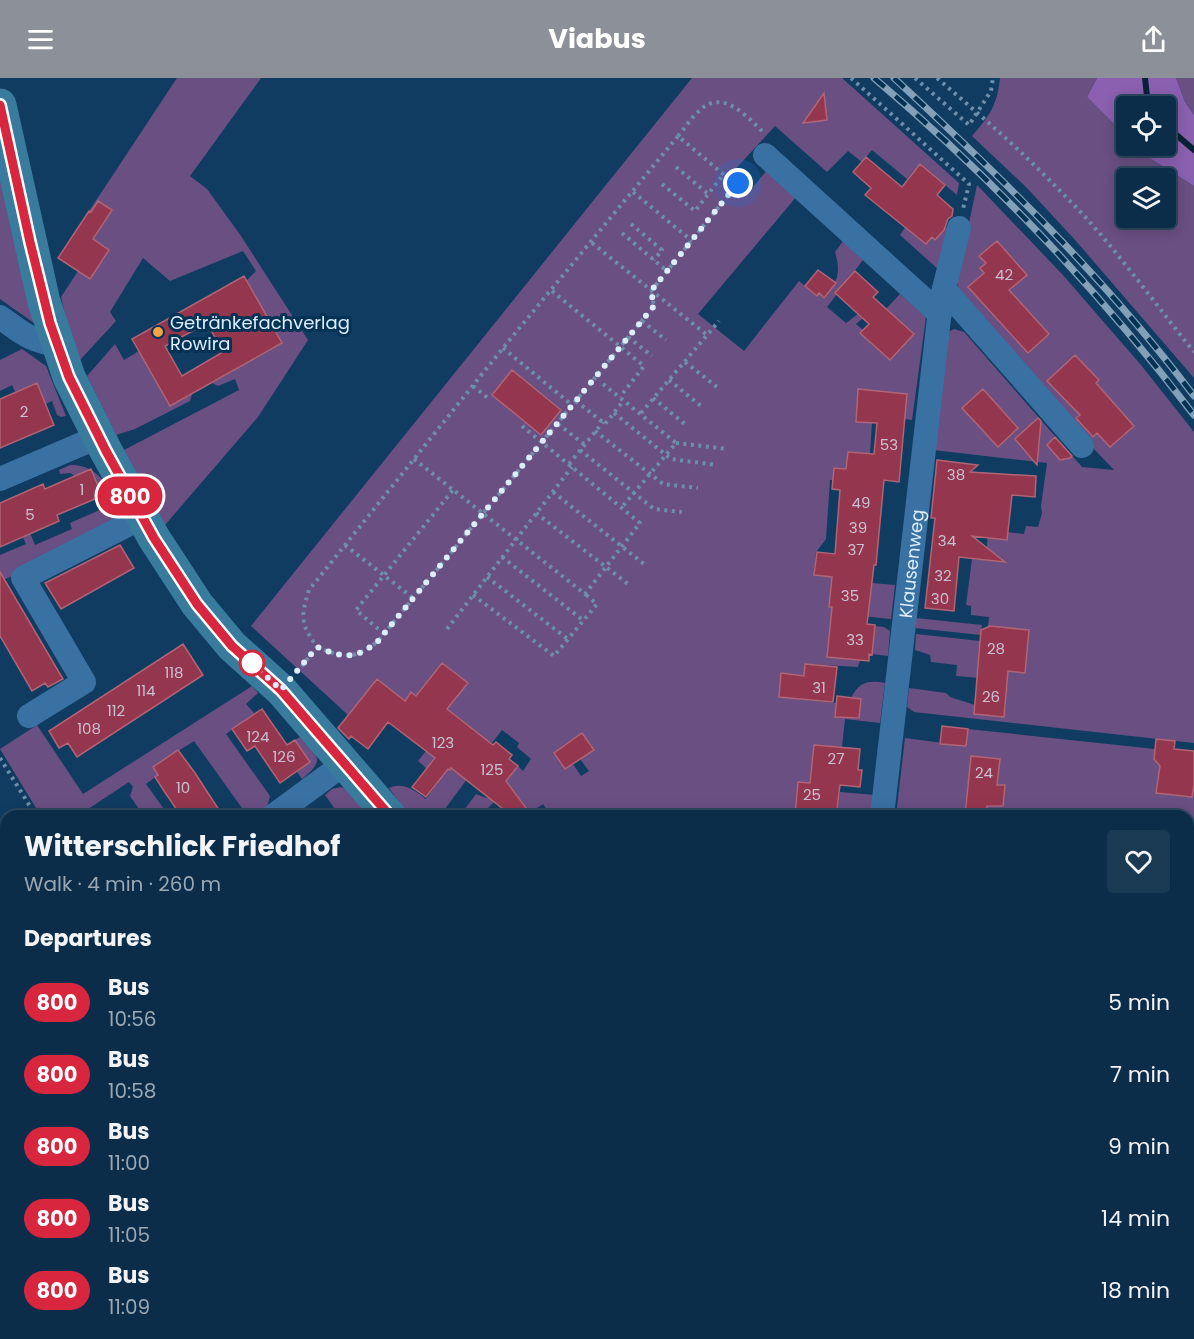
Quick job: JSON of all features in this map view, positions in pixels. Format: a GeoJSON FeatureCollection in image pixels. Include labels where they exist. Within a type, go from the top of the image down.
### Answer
{"type":"FeatureCollection","features":[{"type":"Feature","properties":{"kind":"main road"},"geometry":{"type":"LineString","coordinates":[[0,105],[37,272],[57,344],[69,377],[98,437],[143,517],[197,604],[232,646],[281,690],[385,810]]}},
{"type":"Feature","properties":{"kind":"street"},"geometry":{"type":"LineString","coordinates":[[766,145],[940,314]]}},
{"type":"Feature","properties":{"kind":"street","name":"Klausenweg"},"geometry":{"type":"LineString","coordinates":[[883,810],[940,314],[959,228]]}},
{"type":"Feature","properties":{"kind":"street"},"geometry":{"type":"LineString","coordinates":[[944,289],[1082,446]]}},
{"type":"Feature","properties":{"kind":"street"},"geometry":{"type":"LineString","coordinates":[[0,317],[31,339],[57,344]]}},
{"type":"Feature","properties":{"kind":"street"},"geometry":{"type":"LineString","coordinates":[[0,479],[98,437]]}},
{"type":"Feature","properties":{"kind":"street"},"geometry":{"type":"LineString","coordinates":[[29,716],[84,682],[23,578],[143,517]]}},
{"type":"Feature","properties":{"kind":"street"},"geometry":{"type":"LineString","coordinates":[[281,810],[345,763]]}},
{"type":"Feature","properties":{"kind":"path"},"geometry":{"type":"LineString","coordinates":[[851,78],[969,184]]}},
{"type":"Feature","properties":{"kind":"path"},"geometry":{"type":"LineString","coordinates":[[915,78],[969,125],[991,91],[993,78]]}},
{"type":"Feature","properties":{"kind":"path"},"geometry":{"type":"LineString","coordinates":[[937,78],[1063,193],[1194,352]]}},
{"type":"Feature","properties":{"kind":"path"},"geometry":{"type":"LineString","coordinates":[[651,291],[654,306],[384,634],[365,652],[351,656],[335,654],[317,647],[305,630],[304,606],[309,590],[503,348],[592,243],[699,110],[708,104],[724,102],[733,105],[766,145]]}},
{"type":"Feature","properties":{"kind":"path"},"geometry":{"type":"LineString","coordinates":[[651,291],[737,184],[723,175],[678,136]]}},
{"type":"Feature","properties":{"kind":"path"},"geometry":{"type":"LineString","coordinates":[[676,167],[708,194]]}},
{"type":"Feature","properties":{"kind":"path"},"geometry":{"type":"LineString","coordinates":[[662,184],[695,211],[723,175]]}},
{"type":"Feature","properties":{"kind":"path"},"geometry":{"type":"LineString","coordinates":[[633,192],[692,241]]}},
{"type":"Feature","properties":{"kind":"path"},"geometry":{"type":"LineString","coordinates":[[631,224],[662,250],[654,260]]}},
{"type":"Feature","properties":{"kind":"path"},"geometry":{"type":"LineString","coordinates":[[622,232],[668,272]]}},
{"type":"Feature","properties":{"kind":"path"},"geometry":{"type":"LineString","coordinates":[[592,243],[707,336]]}},
{"type":"Feature","properties":{"kind":"path"},"geometry":{"type":"LineString","coordinates":[[503,348],[605,424],[614,414],[644,366],[552,291]]}},
{"type":"Feature","properties":{"kind":"path"},"geometry":{"type":"LineString","coordinates":[[642,321],[666,340]]}},
{"type":"Feature","properties":{"kind":"path"},"geometry":{"type":"LineString","coordinates":[[641,413],[719,321]]}},
{"type":"Feature","properties":{"kind":"path"},"geometry":{"type":"LineString","coordinates":[[628,337],[652,357]]}},
{"type":"Feature","properties":{"kind":"path"},"geometry":{"type":"LineString","coordinates":[[684,361],[717,387]]}},
{"type":"Feature","properties":{"kind":"path"},"geometry":{"type":"LineString","coordinates":[[669,380],[701,406]]}},
{"type":"Feature","properties":{"kind":"path"},"geometry":{"type":"LineString","coordinates":[[603,384],[676,443],[728,449]]}},
{"type":"Feature","properties":{"kind":"path"},"geometry":{"type":"LineString","coordinates":[[473,386],[489,399]]}},
{"type":"Feature","properties":{"kind":"path"},"geometry":{"type":"LineString","coordinates":[[653,398],[686,424]]}},
{"type":"Feature","properties":{"kind":"path"},"geometry":{"type":"LineString","coordinates":[[614,414],[671,459],[716,465]]}},
{"type":"Feature","properties":{"kind":"path"},"geometry":{"type":"LineString","coordinates":[[447,629],[553,492],[580,450],[603,422]]}},
{"type":"Feature","properties":{"kind":"path"},"geometry":{"type":"LineString","coordinates":[[558,423],[585,445]]}},
{"type":"Feature","properties":{"kind":"path"},"geometry":{"type":"LineString","coordinates":[[522,426],[640,523],[585,594]]}},
{"type":"Feature","properties":{"kind":"path"},"geometry":{"type":"LineString","coordinates":[[595,431],[663,484],[698,488]]}},
{"type":"Feature","properties":{"kind":"path"},"geometry":{"type":"LineString","coordinates":[[622,507],[676,443]]}},
{"type":"Feature","properties":{"kind":"path"},"geometry":{"type":"LineString","coordinates":[[580,450],[654,509],[682,512]]}},
{"type":"Feature","properties":{"kind":"path"},"geometry":{"type":"LineString","coordinates":[[414,459],[597,604],[554,656],[473,595]]}},
{"type":"Feature","properties":{"kind":"path"},"geometry":{"type":"LineString","coordinates":[[384,634],[356,610],[453,490]]}},
{"type":"Feature","properties":{"kind":"path"},"geometry":{"type":"LineString","coordinates":[[553,492],[644,564]]}},
{"type":"Feature","properties":{"kind":"path"},"geometry":{"type":"LineString","coordinates":[[536,513],[628,584]]}},
{"type":"Feature","properties":{"kind":"path"},"geometry":{"type":"LineString","coordinates":[[345,545],[413,598]]}},
{"type":"Feature","properties":{"kind":"path"},"geometry":{"type":"LineString","coordinates":[[502,557],[584,621]]}},
{"type":"Feature","properties":{"kind":"path"},"geometry":{"type":"LineString","coordinates":[[487,577],[569,640]]}},
{"type":"Feature","properties":{"kind":"path"},"geometry":{"type":"LineString","coordinates":[[281,690],[317,647]]}},
{"type":"Feature","properties":{"kind":"path"},"geometry":{"type":"LineString","coordinates":[[0,758],[32,810]]}},
{"type":"Feature","properties":{"kind":"shaded area"},"geometry":{"type":"Polygon","coordinates":[[[177,78],[261,78],[190,176],[207,189],[241,236],[308,340],[258,417],[165,525],[124,450],[239,390],[235,379],[218,386],[212,383],[282,343],[246,281],[256,271],[243,251],[170,281],[143,258],[110,312],[116,321],[80,360],[71,341],[61,297],[78,271],[90,279],[109,250],[93,239],[112,210],[98,201],[91,212],[89,211],[177,78]]]}},
{"type":"Feature","properties":{"kind":"shaded area"},"geometry":{"type":"Polygon","coordinates":[[[692,78],[842,78],[959,183],[957,195],[920,164],[907,179],[872,150],[862,162],[848,151],[827,172],[775,126],[730,175],[749,192],[768,169],[797,196],[698,314],[744,351],[799,281],[816,295],[819,293],[825,297],[837,276],[838,266],[835,252],[843,241],[863,260],[827,307],[846,323],[858,314],[863,318],[856,324],[863,330],[861,334],[890,360],[914,334],[886,309],[900,294],[926,317],[912,420],[905,419],[907,394],[858,389],[856,421],[872,423],[870,454],[848,452],[846,469],[834,469],[833,480],[830,480],[826,539],[816,552],[814,575],[832,577],[829,607],[868,611],[872,583],[895,585],[891,619],[832,613],[860,660],[858,667],[806,664],[804,676],[782,673],[779,697],[836,703],[835,716],[859,719],[861,699],[851,698],[857,688],[865,683],[885,683],[880,723],[845,719],[842,747],[814,745],[812,767],[828,785],[798,782],[796,810],[547,810],[543,804],[534,810],[528,810],[519,798],[503,810],[495,801],[486,810],[466,810],[476,794],[486,798],[495,794],[518,766],[523,771],[531,759],[517,747],[519,743],[502,730],[492,743],[489,741],[470,775],[444,810],[405,810],[389,788],[404,786],[426,799],[440,780],[418,761],[426,751],[450,770],[478,733],[447,709],[467,683],[442,663],[416,696],[411,693],[384,727],[395,693],[377,679],[348,715],[251,626],[692,78]],[[582,733],[554,753],[565,769],[573,764],[581,776],[589,771],[580,759],[594,749],[582,733]]]}},
{"type":"Feature","properties":{"kind":"shaded area"},"geometry":{"type":"Polygon","coordinates":[[[1000,78],[1097,78],[1087,97],[1116,126],[1116,156],[1147,156],[1165,168],[1116,168],[1116,228],[1176,228],[1176,175],[1194,186],[1194,378],[1076,241],[1027,188],[972,136],[992,110],[1000,78]]]}},
{"type":"Feature","properties":{"kind":"shaded area"},"geometry":{"type":"Polygon","coordinates":[[[1097,78],[1176,78],[1185,102],[1194,115],[1194,186],[1176,175],[1176,168],[1165,168],[1147,156],[1176,156],[1176,96],[1116,96],[1116,126],[1087,97],[1097,78]]]}},
{"type":"Feature","properties":{"kind":"shaded area"},"geometry":{"type":"Polygon","coordinates":[[[1176,78],[1194,78],[1194,115],[1185,102],[1176,78]]]}},
{"type":"Feature","properties":{"kind":"shaded area"},"geometry":{"type":"Polygon","coordinates":[[[0,167],[41,328],[0,299],[0,167]]]}},
{"type":"Feature","properties":{"kind":"shaded area"},"geometry":{"type":"Polygon","coordinates":[[[977,185],[1062,274],[1141,365],[1194,432],[1194,743],[914,712],[907,707],[909,688],[946,693],[950,697],[975,705],[975,714],[1004,717],[1007,687],[1004,680],[956,676],[957,665],[931,662],[930,655],[915,650],[916,634],[980,641],[1001,671],[1024,673],[1029,630],[988,626],[989,617],[971,615],[971,606],[966,605],[972,559],[986,560],[988,530],[1024,534],[1026,526],[1038,527],[1042,513],[1047,463],[933,450],[948,332],[954,329],[964,332],[1082,467],[1114,470],[1074,428],[959,291],[957,280],[977,185]]]}},
{"type":"Feature","properties":{"kind":"shaded area"},"geometry":{"type":"Polygon","coordinates":[[[911,219],[935,240],[951,222],[939,270],[900,235],[911,219]]]}},
{"type":"Feature","properties":{"kind":"shaded area"},"geometry":{"type":"Polygon","coordinates":[[[115,344],[124,360],[139,351],[170,406],[192,394],[190,401],[135,429],[116,435],[87,376],[115,344]]]}},
{"type":"Feature","properties":{"kind":"shaded area"},"geometry":{"type":"Polygon","coordinates":[[[22,349],[46,366],[66,416],[57,415],[52,401],[45,404],[37,383],[15,392],[12,385],[0,391],[0,360],[22,349]]]}},
{"type":"Feature","properties":{"kind":"shaded area"},"geometry":{"type":"Polygon","coordinates":[[[70,465],[91,470],[75,476],[70,473],[60,474],[59,470],[70,465]]]}},
{"type":"Feature","properties":{"kind":"shaded area"},"geometry":{"type":"Polygon","coordinates":[[[91,470],[112,492],[127,521],[35,567],[0,581],[0,555],[26,544],[18,526],[26,523],[35,545],[72,529],[70,523],[102,509],[104,500],[91,470]]]}},
{"type":"Feature","properties":{"kind":"shaded area"},"geometry":{"type":"Polygon","coordinates":[[[916,618],[982,625],[981,635],[915,628],[916,618]]]}},
{"type":"Feature","properties":{"kind":"shaded area"},"geometry":{"type":"Polygon","coordinates":[[[875,626],[884,627],[890,631],[888,656],[872,654],[875,626]]]}},
{"type":"Feature","properties":{"kind":"shaded area"},"geometry":{"type":"Polygon","coordinates":[[[252,686],[258,693],[246,704],[254,713],[226,734],[270,796],[267,807],[262,810],[243,810],[194,741],[153,767],[158,775],[146,784],[165,810],[140,810],[130,796],[133,787],[129,782],[87,810],[83,808],[80,810],[37,810],[0,749],[37,725],[83,794],[252,686]]]}},
{"type":"Feature","properties":{"kind":"shaded area"},"geometry":{"type":"Polygon","coordinates":[[[968,729],[1155,749],[1154,759],[1160,766],[1157,793],[1191,797],[1194,784],[1194,810],[897,810],[905,738],[966,746],[968,729]]]}},
{"type":"Feature","properties":{"kind":"shaded area"},"geometry":{"type":"Polygon","coordinates":[[[300,737],[317,758],[314,767],[302,779],[297,772],[310,762],[295,740],[300,737]]]}},
{"type":"Feature","properties":{"kind":"shaded area"},"geometry":{"type":"Polygon","coordinates":[[[341,787],[350,790],[366,810],[336,810],[325,795],[332,789],[341,787]]]}},
{"type":"Feature","properties":{"kind":"shaded area"},"geometry":{"type":"Polygon","coordinates":[[[840,792],[875,795],[873,810],[837,810],[840,792]]]}},
{"type":"Feature","properties":{"kind":"building"},"geometry":{"type":"Polygon","coordinates":[[[824,93],[827,120],[803,123],[824,93]]]}},
{"type":"Feature","properties":{"kind":"building"},"geometry":{"type":"Polygon","coordinates":[[[866,157],[902,187],[920,164],[945,185],[937,195],[953,209],[952,216],[935,240],[932,237],[926,244],[865,195],[871,188],[853,172],[866,157]]]}},
{"type":"Feature","properties":{"kind":"building"},"geometry":{"type":"Polygon","coordinates":[[[98,201],[112,210],[93,239],[109,250],[90,279],[58,258],[98,201]]]}},
{"type":"Feature","properties":{"kind":"building"},"geometry":{"type":"Polygon","coordinates":[[[997,241],[1027,275],[1009,290],[1049,334],[1028,353],[968,287],[984,273],[980,268],[986,263],[979,256],[997,241]]]}},
{"type":"Feature","properties":{"kind":"building"},"geometry":{"type":"Polygon","coordinates":[[[818,270],[836,283],[824,298],[819,293],[817,296],[805,286],[818,270]]]}},
{"type":"Feature","properties":{"kind":"building"},"geometry":{"type":"Polygon","coordinates":[[[855,271],[878,292],[873,297],[914,334],[890,360],[860,333],[869,324],[835,293],[855,271]]]}},
{"type":"Feature","properties":{"kind":"building"},"geometry":{"type":"Polygon","coordinates":[[[244,276],[282,343],[170,406],[132,339],[244,276]],[[207,323],[165,346],[182,376],[223,352],[207,323]]]}},
{"type":"Feature","properties":{"kind":"building"},"geometry":{"type":"Polygon","coordinates":[[[1075,355],[1099,380],[1096,383],[1134,426],[1110,447],[1097,433],[1093,437],[1076,418],[1080,415],[1047,381],[1075,355]]]}},
{"type":"Feature","properties":{"kind":"building"},"geometry":{"type":"Polygon","coordinates":[[[512,370],[561,410],[541,435],[492,395],[512,370]]]}},
{"type":"Feature","properties":{"kind":"building"},"geometry":{"type":"Polygon","coordinates":[[[37,383],[54,425],[0,448],[0,399],[37,383]]]}},
{"type":"Feature","properties":{"kind":"building"},"geometry":{"type":"Polygon","coordinates":[[[858,389],[907,394],[899,482],[884,480],[876,565],[874,565],[867,624],[875,625],[872,655],[869,654],[869,661],[827,657],[832,607],[829,607],[832,577],[814,575],[817,552],[835,554],[840,490],[832,489],[834,468],[846,469],[848,452],[874,454],[877,423],[856,422],[858,389]]]}},
{"type":"Feature","properties":{"kind":"building"},"geometry":{"type":"Polygon","coordinates":[[[983,389],[1018,428],[998,447],[962,408],[983,389]]]}},
{"type":"Feature","properties":{"kind":"building"},"geometry":{"type":"Polygon","coordinates":[[[1038,418],[1041,421],[1037,465],[1015,439],[1038,418]]]}},
{"type":"Feature","properties":{"kind":"building"},"geometry":{"type":"Polygon","coordinates":[[[1055,437],[1072,456],[1070,458],[1060,460],[1047,445],[1055,437]]]}},
{"type":"Feature","properties":{"kind":"building"},"geometry":{"type":"Polygon","coordinates":[[[937,460],[978,465],[970,472],[1036,476],[1035,497],[1012,495],[1007,540],[972,536],[1005,562],[959,557],[954,611],[925,608],[935,518],[931,518],[937,460]]]}},
{"type":"Feature","properties":{"kind":"building"},"geometry":{"type":"Polygon","coordinates":[[[91,469],[102,496],[57,515],[59,521],[0,547],[0,503],[43,484],[45,489],[91,469]]]}},
{"type":"Feature","properties":{"kind":"building"},"geometry":{"type":"Polygon","coordinates":[[[120,545],[134,568],[61,609],[45,583],[120,545]]]}},
{"type":"Feature","properties":{"kind":"building"},"geometry":{"type":"Polygon","coordinates":[[[0,572],[63,679],[48,687],[45,683],[32,691],[0,636],[0,572]]]}},
{"type":"Feature","properties":{"kind":"building"},"geometry":{"type":"Polygon","coordinates":[[[990,626],[1029,630],[1025,673],[1008,671],[1004,717],[974,714],[981,630],[990,626]]]}},
{"type":"Feature","properties":{"kind":"building"},"geometry":{"type":"Polygon","coordinates":[[[183,644],[203,675],[77,757],[68,743],[59,748],[49,731],[183,644]]]}},
{"type":"Feature","properties":{"kind":"building"},"geometry":{"type":"Polygon","coordinates":[[[442,663],[468,683],[447,709],[493,745],[496,742],[512,755],[509,759],[518,766],[506,781],[528,810],[504,810],[451,768],[426,797],[412,787],[435,758],[388,722],[368,749],[351,736],[349,739],[338,728],[377,679],[405,701],[411,692],[416,696],[442,663]]]}},
{"type":"Feature","properties":{"kind":"building"},"geometry":{"type":"Polygon","coordinates":[[[805,664],[837,667],[833,702],[779,697],[781,673],[804,676],[805,664]]]}},
{"type":"Feature","properties":{"kind":"building"},"geometry":{"type":"Polygon","coordinates":[[[837,696],[861,699],[859,718],[835,717],[837,696]]]}},
{"type":"Feature","properties":{"kind":"building"},"geometry":{"type":"Polygon","coordinates":[[[262,709],[287,745],[295,740],[310,762],[280,783],[255,746],[247,751],[232,729],[262,709]]]}},
{"type":"Feature","properties":{"kind":"building"},"geometry":{"type":"Polygon","coordinates":[[[942,726],[968,729],[966,746],[940,744],[942,726]]]}},
{"type":"Feature","properties":{"kind":"building"},"geometry":{"type":"Polygon","coordinates":[[[582,733],[594,750],[565,769],[554,753],[582,733]]]}},
{"type":"Feature","properties":{"kind":"building"},"geometry":{"type":"Polygon","coordinates":[[[1156,739],[1175,741],[1174,749],[1194,751],[1192,797],[1156,793],[1160,766],[1154,759],[1156,739]]]}},
{"type":"Feature","properties":{"kind":"building"},"geometry":{"type":"Polygon","coordinates":[[[814,745],[860,749],[858,770],[862,770],[860,787],[840,785],[837,810],[796,810],[798,782],[810,783],[814,745]]]}},
{"type":"Feature","properties":{"kind":"building"},"geometry":{"type":"Polygon","coordinates":[[[178,750],[219,810],[177,810],[155,777],[158,775],[153,767],[178,750]]]}},
{"type":"Feature","properties":{"kind":"building"},"geometry":{"type":"Polygon","coordinates":[[[971,756],[1000,759],[997,785],[1005,785],[1003,806],[987,806],[987,810],[966,810],[971,756]]]}},
{"type":"Feature","properties":{"kind":"waterway"},"geometry":{"type":"LineString","coordinates":[[1145,78],[1147,96]]}},
{"type":"Feature","properties":{"kind":"waterway"},"geometry":{"type":"LineString","coordinates":[[1176,135],[1194,150]]}},
{"type":"Feature","properties":{"kind":"railway"},"geometry":{"type":"LineString","coordinates":[[874,78],[961,156],[1043,238],[1121,325],[1194,415]]}},
{"type":"Feature","properties":{"kind":"railway"},"geometry":{"type":"LineString","coordinates":[[894,78],[1013,191],[1089,270],[1194,396]]}},
{"type":"Feature","properties":{"kind":"bus line","name":"800"},"geometry":{"type":"LineString","coordinates":[[0,105],[50,323],[69,377],[106,451],[154,538],[197,604],[232,646],[281,690],[386,810]]}},
{"type":"Feature","properties":{"kind":"place","name":"Getränkefachverlag Rowira"},"geometry":{"type":"Point","coordinates":[158,332]}},
{"type":"Feature","properties":{"kind":"route"},"geometry":{"type":"LineString","coordinates":[[252,663],[281,690],[317,647],[335,654],[351,656],[365,652],[378,641],[654,306],[651,291],[738,183]]}}]}
